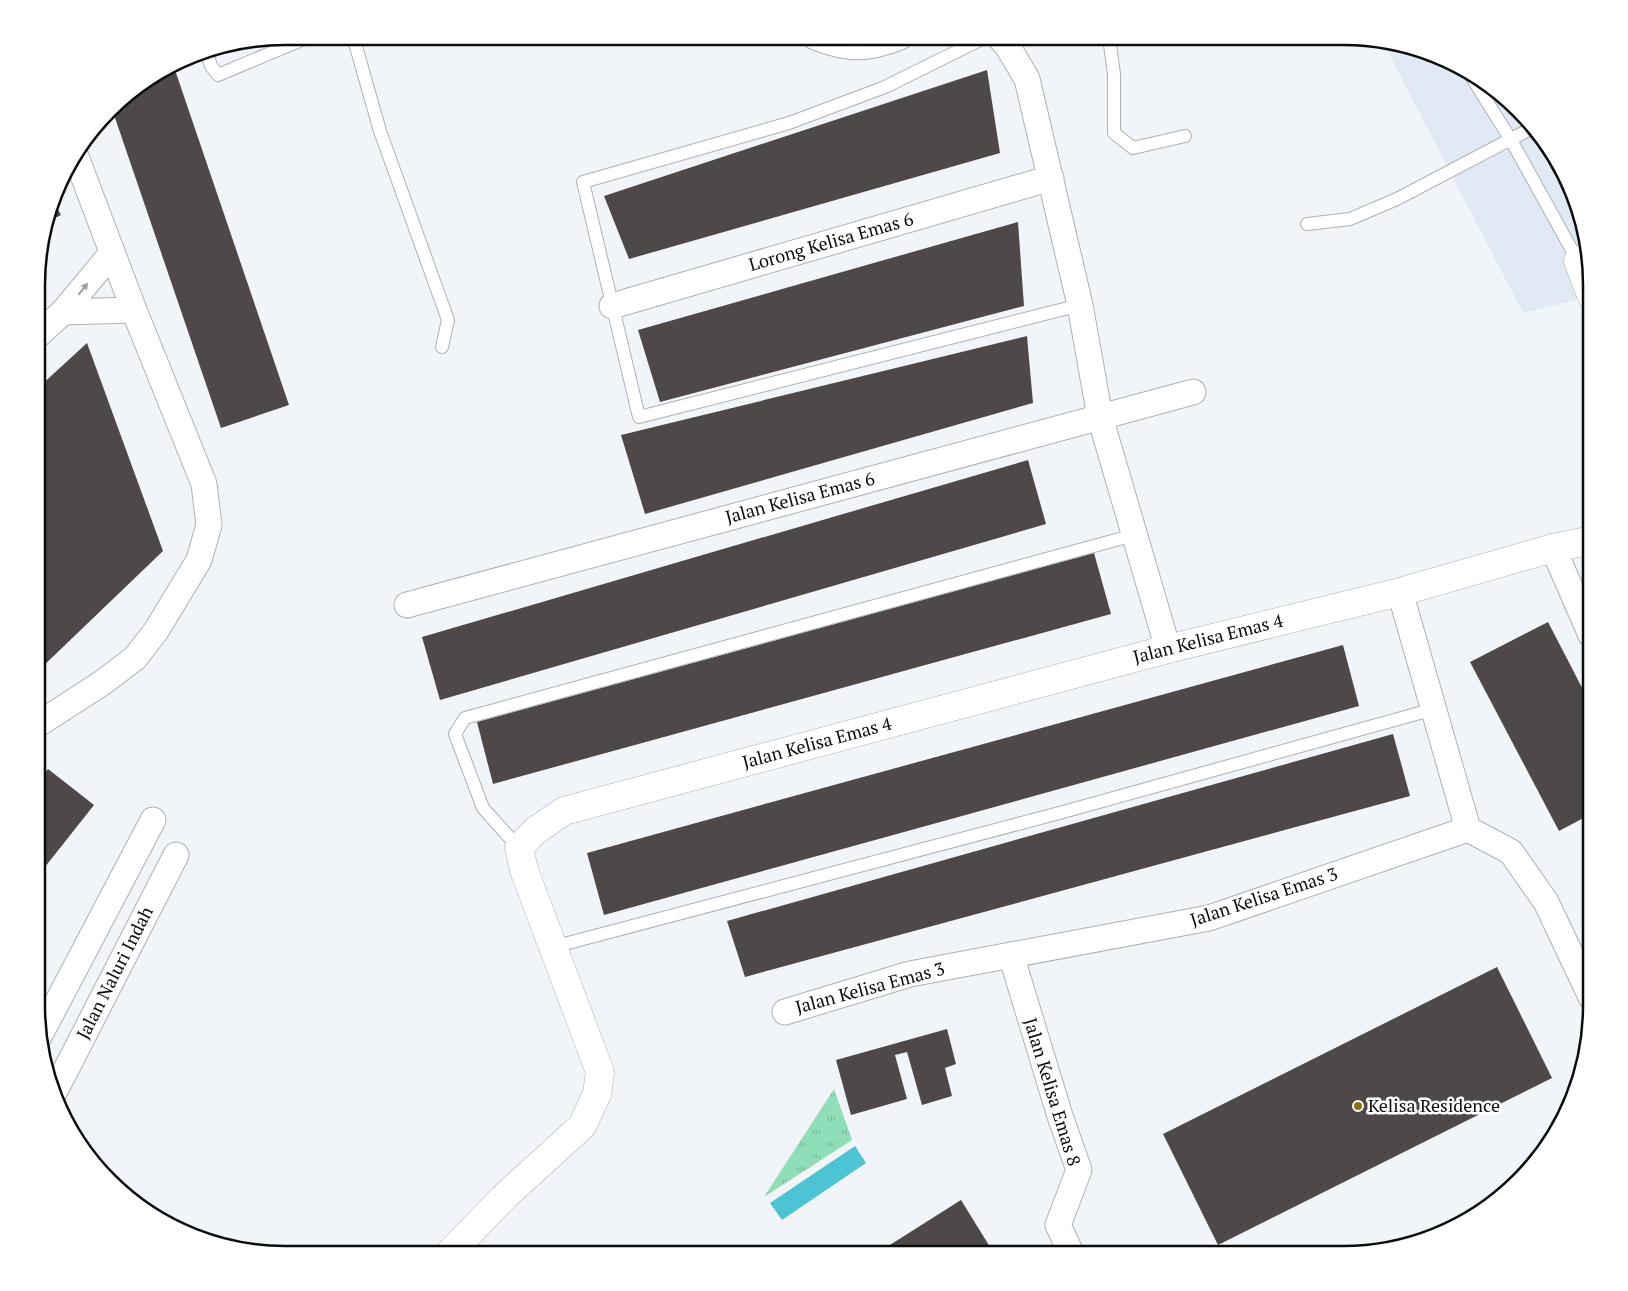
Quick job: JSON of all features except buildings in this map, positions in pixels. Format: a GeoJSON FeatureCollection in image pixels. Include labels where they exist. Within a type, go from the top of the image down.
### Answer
{"type":"FeatureCollection","features":[{"type":"Feature","properties":{"kind":"street"},"geometry":{"type":"LineString","coordinates":[[842,45],[857,47],[880,45]]}},
{"type":"Feature","properties":{"kind":"street"},"geometry":{"type":"LineString","coordinates":[[1006,45],[1027,79],[1080,305],[1100,417],[1168,648]]}},
{"type":"Feature","properties":{"kind":"street"},"geometry":{"type":"LineString","coordinates":[[45,720],[102,683],[135,658],[156,631],[199,560],[208,525],[204,484],[134,310],[78,163]]}},
{"type":"Feature","properties":{"kind":"street","name":"Lorong Kelisa Emas 6"},"geometry":{"type":"LineString","coordinates":[[612,306],[1051,178]]}},
{"type":"Feature","properties":{"kind":"street"},"geometry":{"type":"LineString","coordinates":[[45,329],[63,312],[112,252]]}},
{"type":"Feature","properties":{"kind":"street"},"geometry":{"type":"LineString","coordinates":[[63,312],[134,310]]}},
{"type":"Feature","properties":{"kind":"street","name":"Jalan Kelisa Emas 6"},"geometry":{"type":"LineString","coordinates":[[407,605],[1193,392]]}},
{"type":"Feature","properties":{"kind":"street","name":"Jalan Kelisa Emas 4"},"geometry":{"type":"LineString","coordinates":[[519,848],[535,831],[564,811],[1168,648],[1400,592],[1553,548],[1583,542]]}},
{"type":"Feature","properties":{"kind":"street"},"geometry":{"type":"LineString","coordinates":[[1553,548],[1583,615]]}},
{"type":"Feature","properties":{"kind":"street"},"geometry":{"type":"LineString","coordinates":[[1400,592],[1468,829],[1510,852],[1546,902],[1583,980]]}},
{"type":"Feature","properties":{"kind":"street"},"geometry":{"type":"LineString","coordinates":[[46,1023],[153,820]]}},
{"type":"Feature","properties":{"kind":"street","name":"Jalan Kelisa Emas 3"},"geometry":{"type":"LineString","coordinates":[[785,1012],[910,974],[1209,918],[1468,829]]}},
{"type":"Feature","properties":{"kind":"street"},"geometry":{"type":"LineString","coordinates":[[457,1246],[504,1198],[582,1126],[597,1094],[600,1072],[524,870],[519,848]]}},
{"type":"Feature","properties":{"kind":"street","name":"Jalan Naluri Indah"},"geometry":{"type":"LineString","coordinates":[[58,1084],[176,855]]}},
{"type":"Feature","properties":{"kind":"street","name":"Jalan Kelisa Emas 8"},"geometry":{"type":"LineString","coordinates":[[1011,955],[1060,1116],[1079,1170],[1058,1225],[1068,1246]]}},
{"type":"Feature","properties":{"kind":"lane"},"geometry":{"type":"LineString","coordinates":[[209,58],[218,76],[289,45]]}},
{"type":"Feature","properties":{"kind":"lane"},"geometry":{"type":"LineString","coordinates":[[356,45],[380,131],[448,320],[442,347]]}},
{"type":"Feature","properties":{"kind":"lane"},"geometry":{"type":"LineString","coordinates":[[970,45],[885,88],[789,123],[584,182],[639,417],[1080,305]]}},
{"type":"Feature","properties":{"kind":"lane"},"geometry":{"type":"LineString","coordinates":[[1110,45],[1114,74],[1114,133],[1133,148],[1185,136]]}},
{"type":"Feature","properties":{"kind":"lane"},"geometry":{"type":"LineString","coordinates":[[1479,87],[1581,258]]}},
{"type":"Feature","properties":{"kind":"lane"},"geometry":{"type":"LineString","coordinates":[[1307,224],[1350,219],[1397,199],[1527,131]]}},
{"type":"Feature","properties":{"kind":"lane"},"geometry":{"type":"LineString","coordinates":[[519,848],[483,808],[455,734],[465,718],[1134,535]]}},
{"type":"Feature","properties":{"kind":"lane"},"geometry":{"type":"LineString","coordinates":[[553,947],[1063,812],[1434,709]]}},
{"type":"Feature","properties":{"kind":"shaded area"},"geometry":{"type":"Polygon","coordinates":[[[1387,50],[1405,53],[1435,63],[1463,77],[1513,115],[1533,139],[1551,165],[1565,193],[1575,223],[1581,254],[1583,298],[1523,313],[1387,50]]]}},
{"type":"Feature","properties":{"kind":"green space"},"geometry":{"type":"Polygon","coordinates":[[[834,1089],[852,1140],[764,1197],[834,1089]]]}},
{"type":"Feature","properties":{"kind":"water"},"geometry":{"type":"Polygon","coordinates":[[[855,1146],[866,1163],[782,1220],[770,1203],[855,1146]]]}},
{"type":"Feature","properties":{"kind":"place","name":"Kelisa Residence"},"geometry":{"type":"Point","coordinates":[1358,1106]}}]}
